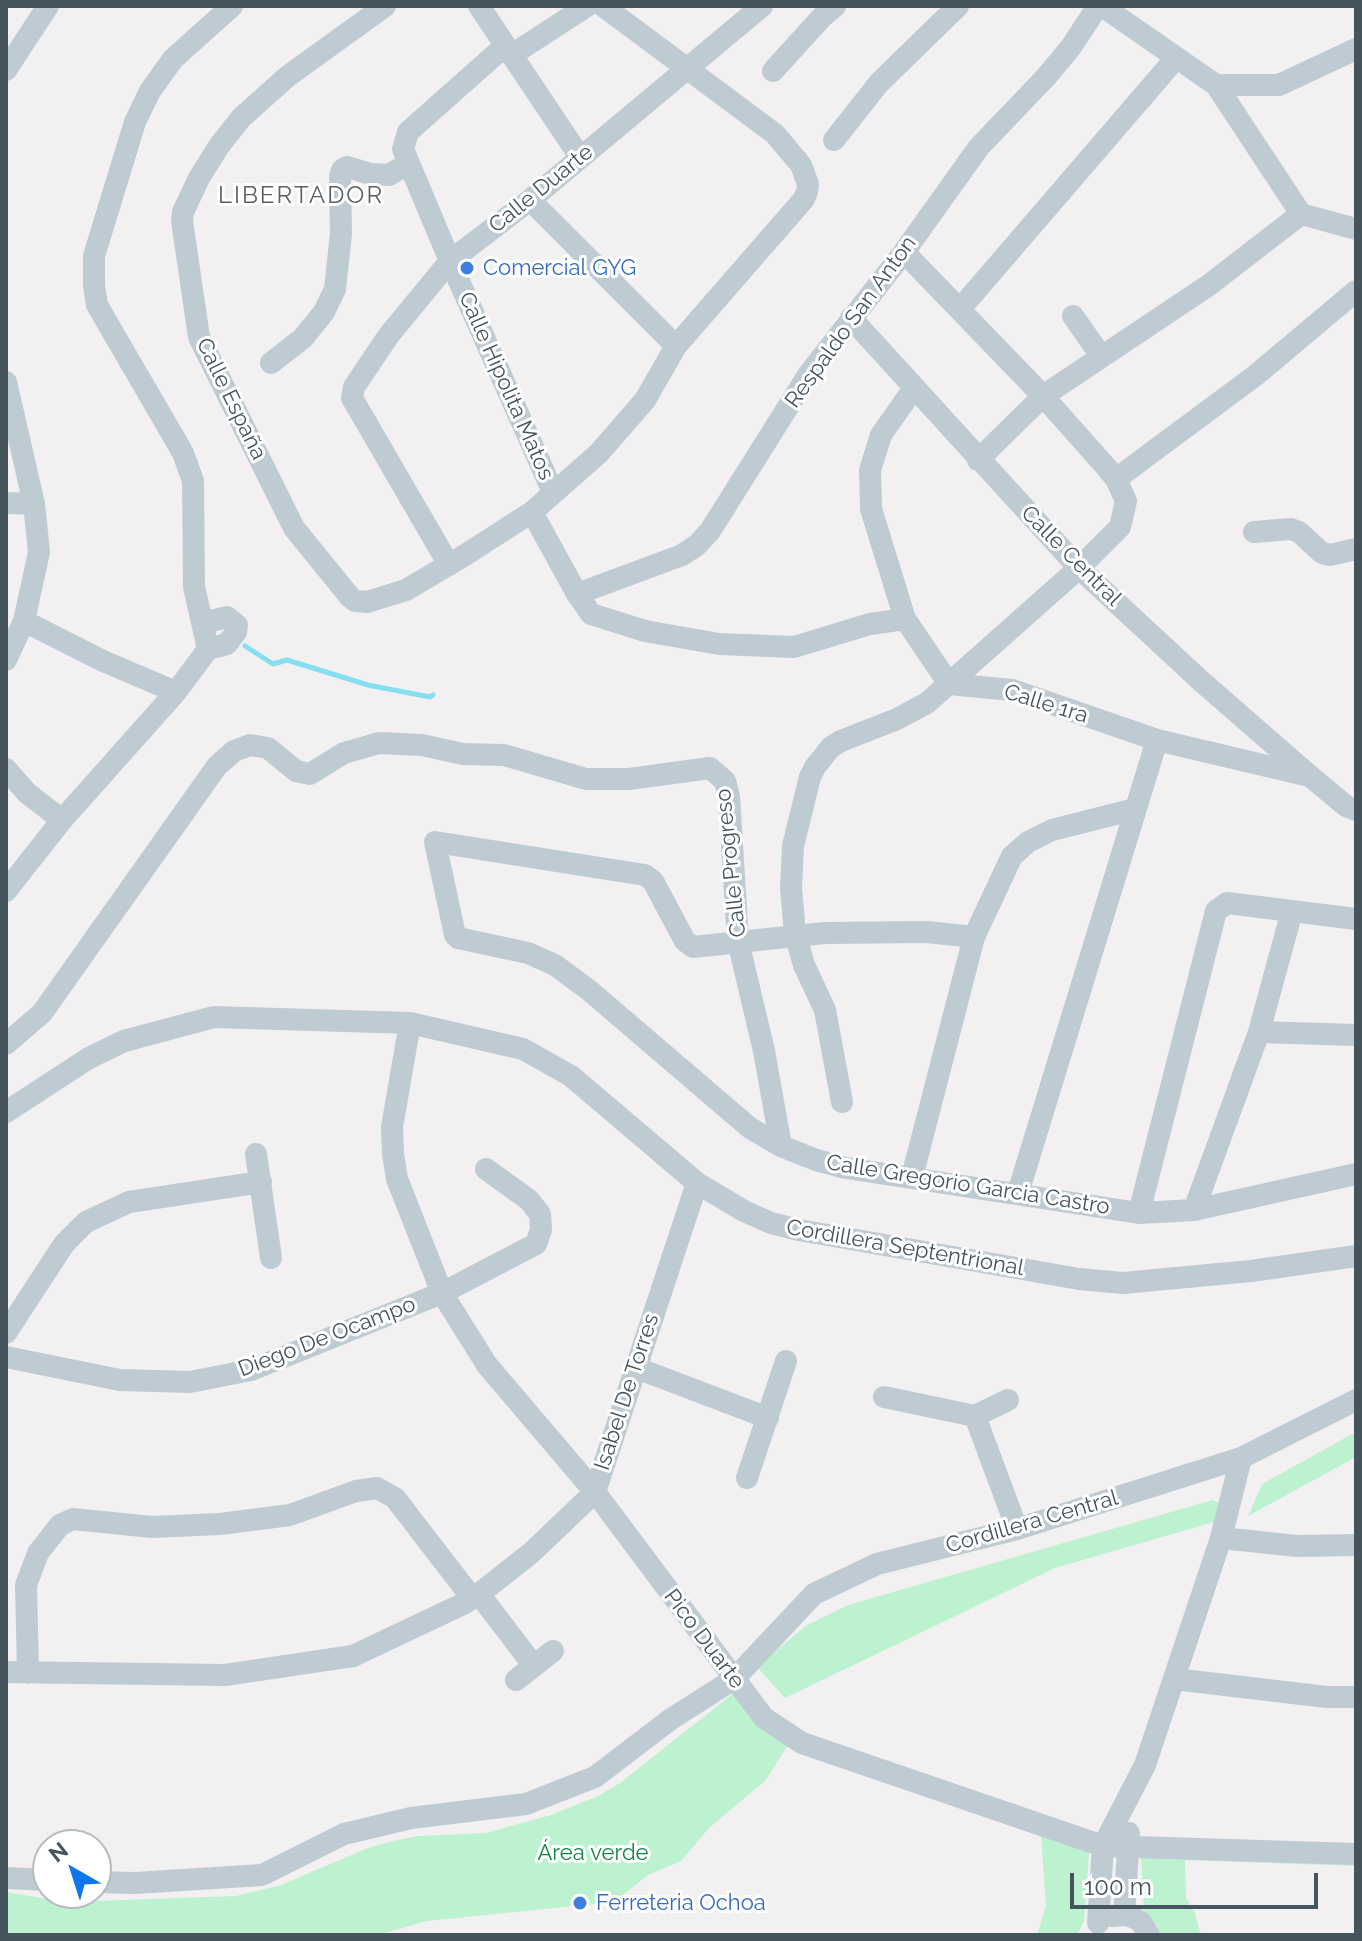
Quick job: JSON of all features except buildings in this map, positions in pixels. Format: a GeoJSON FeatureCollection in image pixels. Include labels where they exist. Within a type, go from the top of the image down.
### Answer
{"type":"FeatureCollection","features":[{"type":"Feature","properties":{"kind":"street"},"geometry":{"type":"LineString","coordinates":[[6,70],[48,6]]}},
{"type":"Feature","properties":{"kind":"street"},"geometry":{"type":"LineString","coordinates":[[208,649],[194,587],[193,481],[183,453],[97,305],[94,256],[135,122],[150,91],[173,59],[232,6]]}},
{"type":"Feature","properties":{"kind":"street","name":"Calle España"},"geometry":{"type":"LineString","coordinates":[[385,6],[288,76],[241,118],[199,178],[182,221],[199,337],[294,528],[355,601],[380,600],[406,590],[537,522],[553,492],[621,430],[645,400],[676,346],[804,199],[808,184],[801,165],[775,134],[688,68]]}},
{"type":"Feature","properties":{"kind":"street"},"geometry":{"type":"LineString","coordinates":[[479,6],[580,157]]}},
{"type":"Feature","properties":{"kind":"street","name":"Calle Hipolita Matos"},"geometry":{"type":"LineString","coordinates":[[553,492],[403,149],[408,132],[497,53],[506,51],[513,54],[587,6]]}},
{"type":"Feature","properties":{"kind":"street"},"geometry":{"type":"LineString","coordinates":[[603,6],[688,68]]}},
{"type":"Feature","properties":{"kind":"street","name":"Calle Duarte"},"geometry":{"type":"LineString","coordinates":[[449,565],[352,398],[352,392],[389,335],[450,261],[530,200],[762,6]]}},
{"type":"Feature","properties":{"kind":"street"},"geometry":{"type":"LineString","coordinates":[[773,71],[835,6]]}},
{"type":"Feature","properties":{"kind":"street"},"geometry":{"type":"LineString","coordinates":[[834,140],[879,83],[958,6]]}},
{"type":"Feature","properties":{"kind":"street"},"geometry":{"type":"LineString","coordinates":[[1100,6],[1216,85],[1301,214],[1356,229]]}},
{"type":"Feature","properties":{"kind":"street","name":"Respaldo San Anton"},"geometry":{"type":"LineString","coordinates":[[577,594],[682,555],[710,531],[808,375],[904,252],[972,156],[1046,77],[1100,6]]}},
{"type":"Feature","properties":{"kind":"street"},"geometry":{"type":"LineString","coordinates":[[1216,85],[1279,85],[1356,49]]}},
{"type":"Feature","properties":{"kind":"street"},"geometry":{"type":"LineString","coordinates":[[960,309],[1176,58]]}},
{"type":"Feature","properties":{"kind":"street"},"geometry":{"type":"LineString","coordinates":[[271,363],[303,338],[324,312],[335,289],[341,234],[340,172],[347,167],[389,175],[409,163]]}},
{"type":"Feature","properties":{"kind":"street"},"geometry":{"type":"LineString","coordinates":[[530,200],[676,346]]}},
{"type":"Feature","properties":{"kind":"street"},"geometry":{"type":"LineString","coordinates":[[978,460],[1043,396],[1209,285],[1301,214]]}},
{"type":"Feature","properties":{"kind":"street"},"geometry":{"type":"LineString","coordinates":[[842,1102],[825,1010],[804,965],[795,934],[791,888],[793,846],[810,777],[831,747],[927,703],[949,684],[1079,568],[1120,527],[1126,501],[1116,479],[1043,396],[904,252]]}},
{"type":"Feature","properties":{"kind":"street"},"geometry":{"type":"LineString","coordinates":[[1116,479],[1256,375],[1356,291]]}},
{"type":"Feature","properties":{"kind":"street"},"geometry":{"type":"LineString","coordinates":[[1073,316],[1101,356]]}},
{"type":"Feature","properties":{"kind":"street","name":"Calle Central"},"geometry":{"type":"LineString","coordinates":[[851,318],[1079,568],[1310,776]]}},
{"type":"Feature","properties":{"kind":"street"},"geometry":{"type":"LineString","coordinates":[[6,382],[34,504],[39,552],[24,621],[6,660]]}},
{"type":"Feature","properties":{"kind":"street"},"geometry":{"type":"LineString","coordinates":[[914,388],[881,435],[870,470],[871,509],[905,619],[949,684]]}},
{"type":"Feature","properties":{"kind":"street"},"geometry":{"type":"LineString","coordinates":[[6,503],[34,504]]}},
{"type":"Feature","properties":{"kind":"street"},"geometry":{"type":"LineString","coordinates":[[537,522],[591,614],[645,631],[719,644],[794,647],[870,624],[905,619]]}},
{"type":"Feature","properties":{"kind":"street"},"geometry":{"type":"LineString","coordinates":[[1254,532],[1291,529],[1299,532],[1322,553],[1330,555],[1356,549]]}},
{"type":"Feature","properties":{"kind":"street"},"geometry":{"type":"LineString","coordinates":[[6,891],[62,820],[176,692],[208,649],[227,644],[233,638],[237,625],[227,617],[203,623]]}},
{"type":"Feature","properties":{"kind":"street"},"geometry":{"type":"LineString","coordinates":[[24,621],[103,661],[176,692]]}},
{"type":"Feature","properties":{"kind":"street","name":"Calle 1ra"},"geometry":{"type":"LineString","coordinates":[[949,684],[1012,690],[1157,740],[1310,776],[1346,806],[1356,810]]}},
{"type":"Feature","properties":{"kind":"street"},"geometry":{"type":"LineString","coordinates":[[1018,1193],[1157,740]]}},
{"type":"Feature","properties":{"kind":"street","name":"Calle Progreso"},"geometry":{"type":"LineString","coordinates":[[6,1044],[42,1013],[217,766],[234,751],[250,745],[268,748],[296,771],[310,774],[344,753],[379,743],[422,745],[463,754],[504,755],[586,779],[629,779],[710,768],[725,781],[729,797],[738,941],[764,1051],[781,1146]]}},
{"type":"Feature","properties":{"kind":"street"},"geometry":{"type":"LineString","coordinates":[[6,769],[27,793],[62,820]]}},
{"type":"Feature","properties":{"kind":"street"},"geometry":{"type":"LineString","coordinates":[[912,1177],[974,937],[1012,856],[1028,842],[1052,830],[1135,809]]}},
{"type":"Feature","properties":{"kind":"street","name":"Calle Gregorio Garcia Castro"},"geometry":{"type":"LineString","coordinates":[[738,941],[688,946],[653,881],[645,875],[435,842],[458,938],[528,953],[555,965],[590,991],[750,1128],[781,1146],[846,1168],[1139,1213],[1194,1210],[1356,1174]]}},
{"type":"Feature","properties":{"kind":"street"},"geometry":{"type":"LineString","coordinates":[[1139,1213],[1216,911],[1227,903],[1356,919]]}},
{"type":"Feature","properties":{"kind":"street"},"geometry":{"type":"LineString","coordinates":[[1194,1210],[1259,1032],[1292,911]]}},
{"type":"Feature","properties":{"kind":"street"},"geometry":{"type":"LineString","coordinates":[[738,941],[795,934],[927,932],[974,937]]}},
{"type":"Feature","properties":{"kind":"street","name":"Cordillera Septentrional"},"geometry":{"type":"LineString","coordinates":[[6,1112],[89,1058],[124,1041],[214,1017],[410,1023],[523,1049],[571,1076],[697,1183],[744,1211],[771,1223],[799,1230],[1079,1279],[1123,1283],[1163,1281],[1356,1256]]}},
{"type":"Feature","properties":{"kind":"street","name":"Pico Duarte"},"geometry":{"type":"LineString","coordinates":[[410,1023],[392,1127],[393,1154],[397,1179],[442,1293],[487,1365],[595,1492],[764,1718],[802,1743],[1103,1846],[1356,1854]]}},
{"type":"Feature","properties":{"kind":"street"},"geometry":{"type":"LineString","coordinates":[[1259,1032],[1356,1035]]}},
{"type":"Feature","properties":{"kind":"street"},"geometry":{"type":"LineString","coordinates":[[256,1154],[271,1258]]}},
{"type":"Feature","properties":{"kind":"street","name":"Diego De Ocampo"},"geometry":{"type":"LineString","coordinates":[[6,1357],[120,1380],[190,1382],[251,1370],[442,1293],[536,1244],[541,1230],[540,1214],[529,1200],[486,1169]]}},
{"type":"Feature","properties":{"kind":"street"},"geometry":{"type":"LineString","coordinates":[[6,1333],[64,1244],[86,1222],[129,1202],[261,1182]]}},
{"type":"Feature","properties":{"kind":"street","name":"Isabel De Torres"},"geometry":{"type":"LineString","coordinates":[[17,1672],[225,1675],[353,1656],[476,1596],[531,1553],[595,1492],[697,1183]]}},
{"type":"Feature","properties":{"kind":"street"},"geometry":{"type":"LineString","coordinates":[[747,1478],[786,1361]]}},
{"type":"Feature","properties":{"kind":"street"},"geometry":{"type":"LineString","coordinates":[[634,1367],[768,1418]]}},
{"type":"Feature","properties":{"kind":"street"},"geometry":{"type":"LineString","coordinates":[[884,1397],[975,1416],[1008,1400]]}},
{"type":"Feature","properties":{"kind":"street","name":"Cordillera Central"},"geometry":{"type":"LineString","coordinates":[[112,1882],[262,1875],[344,1834],[411,1818],[526,1804],[595,1777],[671,1719],[734,1679],[814,1594],[877,1564],[1017,1529],[1241,1458],[1356,1400]]}},
{"type":"Feature","properties":{"kind":"street"},"geometry":{"type":"LineString","coordinates":[[975,1416],[1017,1529]]}},
{"type":"Feature","properties":{"kind":"street"},"geometry":{"type":"LineString","coordinates":[[1095,1929],[1103,1846],[1145,1765],[1221,1538],[1241,1458]]}},
{"type":"Feature","properties":{"kind":"street"},"geometry":{"type":"LineString","coordinates":[[17,1672],[26,1585],[38,1553],[60,1525],[73,1519],[152,1527],[220,1524],[290,1515],[356,1491],[377,1488],[395,1498],[534,1666]]}},
{"type":"Feature","properties":{"kind":"street"},"geometry":{"type":"LineString","coordinates":[[1221,1538],[1297,1546],[1356,1545]]}},
{"type":"Feature","properties":{"kind":"street"},"geometry":{"type":"LineString","coordinates":[[516,1680],[553,1651]]}},
{"type":"Feature","properties":{"kind":"street"},"geometry":{"type":"LineString","coordinates":[[1174,1679],[1327,1697],[1356,1697]]}},
{"type":"Feature","properties":{"kind":"street"},"geometry":{"type":"LineString","coordinates":[[1124,1915],[1130,1796]]}},
{"type":"Feature","properties":{"kind":"street"},"geometry":{"type":"LineString","coordinates":[[6,1878],[32,1879]]}},
{"type":"Feature","properties":{"kind":"street"},"geometry":{"type":"LineString","coordinates":[[1095,1929],[1115,1915],[1124,1915],[1141,1922],[1149,1935]]}},
{"type":"Feature","properties":{"kind":"green space"},"geometry":{"type":"Polygon","coordinates":[[[1356,1432],[1356,1457],[1248,1516],[1262,1484],[1356,1432]]]}},
{"type":"Feature","properties":{"kind":"green space"},"geometry":{"type":"Polygon","coordinates":[[[1213,1500],[1220,1504],[1214,1522],[1055,1568],[785,1698],[759,1669],[759,1665],[807,1625],[848,1605],[1213,1500]]]}},
{"type":"Feature","properties":{"kind":"green space","name":"Área verde"},"geometry":{"type":"Polygon","coordinates":[[[735,1692],[761,1717],[1085,1846],[1089,1854],[1084,1921],[1077,1935],[1037,1935],[1046,1905],[1041,1836],[787,1746],[766,1780],[709,1828],[681,1861],[648,1875],[614,1902],[427,1921],[377,1935],[6,1935],[6,1892],[32,1896],[32,1909],[112,1909],[112,1900],[236,1896],[281,1885],[368,1848],[393,1841],[418,1836],[486,1833],[551,1815],[598,1796],[620,1783],[735,1692]]]}},
{"type":"Feature","properties":{"kind":"green space"},"geometry":{"type":"Polygon","coordinates":[[[1141,1857],[1356,1858],[1356,1866],[1185,1860],[1186,1898],[1194,1911],[1201,1935],[1160,1935],[1157,1925],[1144,1911],[1141,1857]]]}},
{"type":"Feature","properties":{"kind":"waterway"},"geometry":{"type":"LineString","coordinates":[[245,646],[273,664],[287,660],[368,685],[430,697],[433,695]]}},
{"type":"Feature","properties":{"kind":"place","name":"Comercial GYG"},"geometry":{"type":"Point","coordinates":[467,268]}},
{"type":"Feature","properties":{"kind":"place","name":"Ferreteria Ochoa"},"geometry":{"type":"Point","coordinates":[580,1903]}},
{"type":"Feature","properties":{"kind":"district","name":"LIBERTADOR"},"geometry":{"type":"Point","coordinates":[301,196]}}]}
